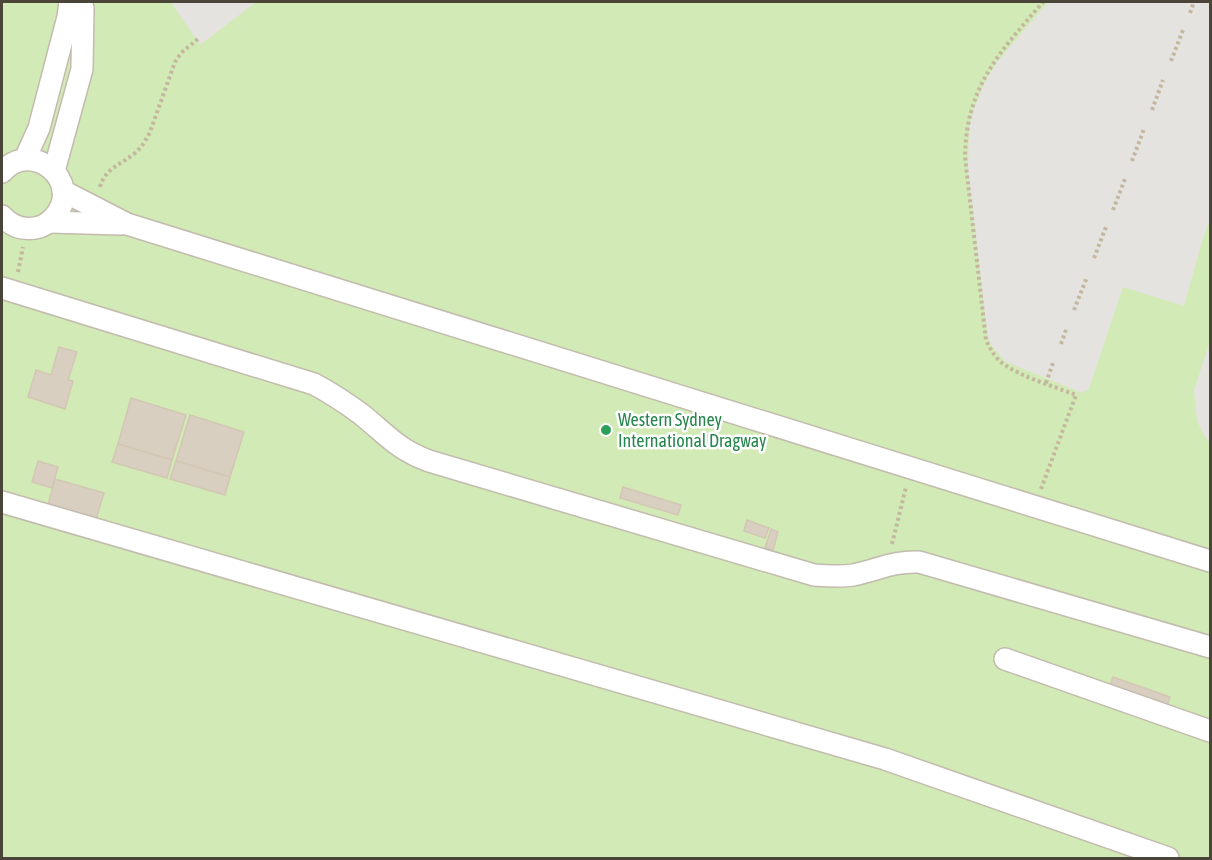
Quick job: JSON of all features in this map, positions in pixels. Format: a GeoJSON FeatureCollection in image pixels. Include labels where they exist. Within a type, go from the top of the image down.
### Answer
{"type":"FeatureCollection","features":[{"type":"Feature","properties":{"kind":"lane"},"geometry":{"type":"LineString","coordinates":[[11,165],[39,128],[70,2]]}},
{"type":"Feature","properties":{"kind":"lane"},"geometry":{"type":"LineString","coordinates":[[54,171],[82,69],[81,2]]}},
{"type":"Feature","properties":{"kind":"lane"},"geometry":{"type":"LineString","coordinates":[[2,216],[16,227],[39,228],[49,222],[62,203],[63,191],[60,180],[46,164],[36,160],[11,165]]}},
{"type":"Feature","properties":{"kind":"lane"},"geometry":{"type":"LineString","coordinates":[[63,191],[127,224],[1210,561]]}},
{"type":"Feature","properties":{"kind":"lane"},"geometry":{"type":"LineString","coordinates":[[49,222],[127,224]]}},
{"type":"Feature","properties":{"kind":"lane"},"geometry":{"type":"LineString","coordinates":[[2,288],[314,384],[361,414],[397,446],[413,455],[452,468],[814,575],[836,577],[888,563],[919,562],[1210,647]]}},
{"type":"Feature","properties":{"kind":"lane"},"geometry":{"type":"LineString","coordinates":[[2,502],[885,759],[1168,858]]}},
{"type":"Feature","properties":{"kind":"lane"},"geometry":{"type":"LineString","coordinates":[[1005,659],[1210,731]]}},
{"type":"Feature","properties":{"kind":"path"},"geometry":{"type":"LineString","coordinates":[[1039,495],[1076,395],[1001,362],[992,352],[986,340],[965,157],[965,137],[969,116],[981,82],[991,64],[1043,2]]}},
{"type":"Feature","properties":{"kind":"path"},"geometry":{"type":"LineString","coordinates":[[1190,13],[1194,2]]}},
{"type":"Feature","properties":{"kind":"path"},"geometry":{"type":"LineString","coordinates":[[1171,61],[1183,30]]}},
{"type":"Feature","properties":{"kind":"path"},"geometry":{"type":"LineString","coordinates":[[99,189],[102,179],[109,170],[128,158],[145,141],[176,62],[181,53],[199,38]]}},
{"type":"Feature","properties":{"kind":"path"},"geometry":{"type":"LineString","coordinates":[[1152,110],[1163,80]]}},
{"type":"Feature","properties":{"kind":"path"},"geometry":{"type":"LineString","coordinates":[[1132,161],[1144,129]]}},
{"type":"Feature","properties":{"kind":"path"},"geometry":{"type":"LineString","coordinates":[[1113,210],[1125,179]]}},
{"type":"Feature","properties":{"kind":"path"},"geometry":{"type":"LineString","coordinates":[[1094,258],[1106,227]]}},
{"type":"Feature","properties":{"kind":"path"},"geometry":{"type":"LineString","coordinates":[[18,274],[24,242]]}},
{"type":"Feature","properties":{"kind":"path"},"geometry":{"type":"LineString","coordinates":[[1074,310],[1087,277]]}},
{"type":"Feature","properties":{"kind":"path"},"geometry":{"type":"LineString","coordinates":[[1061,344],[1067,327]]}},
{"type":"Feature","properties":{"kind":"path"},"geometry":{"type":"LineString","coordinates":[[1046,383],[1053,363]]}},
{"type":"Feature","properties":{"kind":"path"},"geometry":{"type":"LineString","coordinates":[[891,546],[908,480]]}},
{"type":"Feature","properties":{"kind":"green space","name":"Western Sydney International Dragway"},"geometry":{"type":"Polygon","coordinates":[[[2,2],[1210,2],[1210,858],[2,858],[2,2]]]}},
{"type":"Feature","properties":{"kind":"shaded area"},"geometry":{"type":"Polygon","coordinates":[[[171,2],[256,2],[200,45],[171,2]]]}},
{"type":"Feature","properties":{"kind":"shaded area"},"geometry":{"type":"Polygon","coordinates":[[[1048,2],[1210,2],[1210,220],[1184,306],[1123,287],[1089,389],[1082,393],[1006,362],[990,344],[968,171],[969,129],[973,111],[986,80],[998,61],[1048,2]]]}},
{"type":"Feature","properties":{"kind":"shaded area"},"geometry":{"type":"Polygon","coordinates":[[[1210,341],[1210,443],[1197,421],[1194,390],[1210,341]]]}},
{"type":"Feature","properties":{"kind":"building"},"geometry":{"type":"Polygon","coordinates":[[[59,347],[77,352],[68,380],[73,381],[65,409],[28,397],[36,370],[51,375],[59,347]]]}},
{"type":"Feature","properties":{"kind":"building"},"geometry":{"type":"Polygon","coordinates":[[[131,398],[186,415],[172,460],[118,444],[131,398]]]}},
{"type":"Feature","properties":{"kind":"building"},"geometry":{"type":"Polygon","coordinates":[[[190,415],[244,432],[230,477],[176,461],[190,415]]]}},
{"type":"Feature","properties":{"kind":"building"},"geometry":{"type":"Polygon","coordinates":[[[118,444],[172,460],[167,478],[112,462],[118,444]]]}},
{"type":"Feature","properties":{"kind":"building"},"geometry":{"type":"Polygon","coordinates":[[[38,461],[58,467],[52,488],[32,482],[38,461]]]}},
{"type":"Feature","properties":{"kind":"building"},"geometry":{"type":"Polygon","coordinates":[[[176,461],[230,477],[225,495],[170,479],[176,461]]]}},
{"type":"Feature","properties":{"kind":"building"},"geometry":{"type":"Polygon","coordinates":[[[55,479],[104,493],[96,519],[48,505],[55,479]]]}},
{"type":"Feature","properties":{"kind":"building"},"geometry":{"type":"Polygon","coordinates":[[[623,487],[681,505],[678,515],[620,498],[623,487]]]}},
{"type":"Feature","properties":{"kind":"building"},"geometry":{"type":"Polygon","coordinates":[[[747,520],[769,528],[765,538],[744,531],[747,520]]]}},
{"type":"Feature","properties":{"kind":"building"},"geometry":{"type":"Polygon","coordinates":[[[771,529],[778,532],[773,550],[765,548],[771,529]]]}},
{"type":"Feature","properties":{"kind":"building"},"geometry":{"type":"Polygon","coordinates":[[[1113,677],[1170,697],[1166,709],[1109,688],[1113,677]]]}},
{"type":"Feature","properties":{"kind":"place","name":"Western Sydney International Dragway"},"geometry":{"type":"Point","coordinates":[606,430]}}]}
